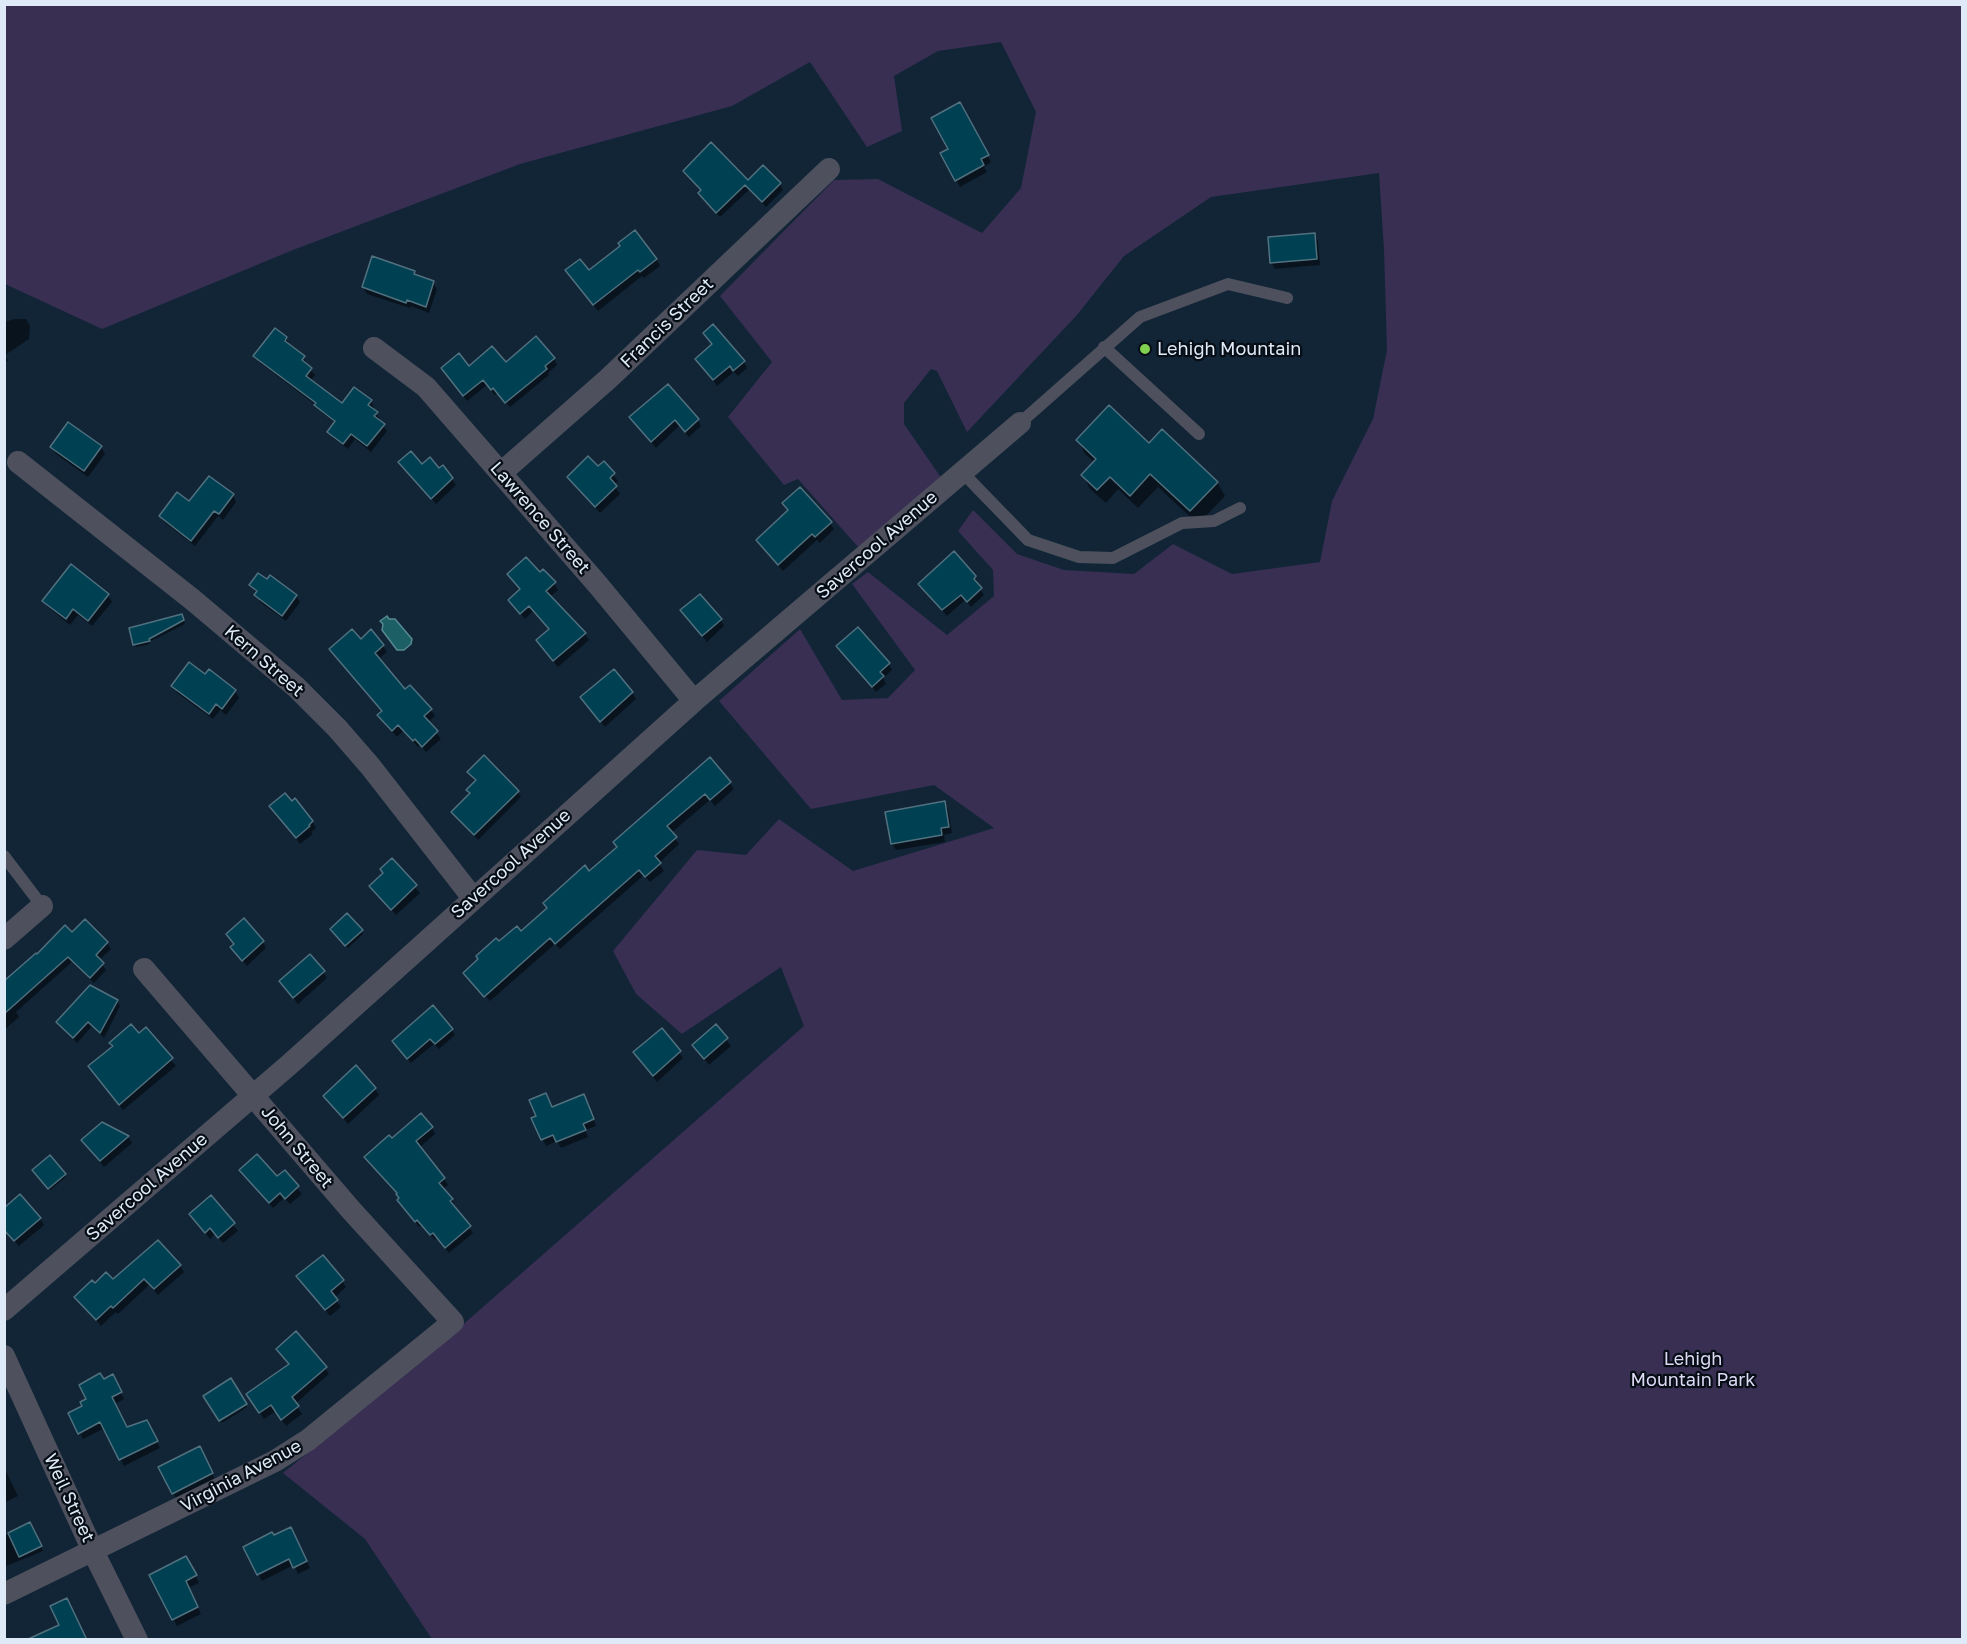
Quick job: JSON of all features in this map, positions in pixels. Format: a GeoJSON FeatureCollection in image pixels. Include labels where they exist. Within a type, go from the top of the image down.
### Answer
{"type":"FeatureCollection","features":[{"type":"Feature","properties":{"kind":"street","name":"Francis Street"},"geometry":{"type":"LineString","coordinates":[[501,472],[608,380],[829,169]]}},
{"type":"Feature","properties":{"kind":"street","name":"Lawrence Street"},"geometry":{"type":"LineString","coordinates":[[374,348],[426,387],[598,585],[694,701]]}},
{"type":"Feature","properties":{"kind":"street","name":"Savercool Avenue"},"geometry":{"type":"LineString","coordinates":[[4,1310],[253,1096],[694,701],[1020,423]]}},
{"type":"Feature","properties":{"kind":"street","name":"Kern Street"},"geometry":{"type":"LineString","coordinates":[[18,462],[193,600],[296,687],[337,728],[370,766],[473,898]]}},
{"type":"Feature","properties":{"kind":"street"},"geometry":{"type":"LineString","coordinates":[[4,939],[42,906]]}},
{"type":"Feature","properties":{"kind":"street","name":"John Street"},"geometry":{"type":"LineString","coordinates":[[144,969],[351,1210],[453,1322]]}},
{"type":"Feature","properties":{"kind":"street","name":"Virginia Avenue"},"geometry":{"type":"LineString","coordinates":[[4,1594],[276,1461],[308,1440],[453,1322]]}},
{"type":"Feature","properties":{"kind":"street","name":"Weil Street"},"geometry":{"type":"LineString","coordinates":[[4,1356],[93,1551],[137,1640]]}},
{"type":"Feature","properties":{"kind":"lane"},"geometry":{"type":"LineString","coordinates":[[1020,423],[1140,317],[1228,284],[1287,298]]}},
{"type":"Feature","properties":{"kind":"lane"},"geometry":{"type":"LineString","coordinates":[[1104,347],[1199,434]]}},
{"type":"Feature","properties":{"kind":"lane"},"geometry":{"type":"LineString","coordinates":[[962,472],[1028,540],[1079,557],[1113,558],[1182,523],[1214,521],[1240,508]]}},
{"type":"Feature","properties":{"kind":"lane"},"geometry":{"type":"LineString","coordinates":[[4,856],[42,906]]}},
{"type":"Feature","properties":{"kind":"green space","name":"Lehigh Mountain Park"},"geometry":{"type":"Polygon","coordinates":[[[5,5],[1962,5],[1962,1639],[432,1639],[365,1539],[283,1473],[419,1363],[804,1026],[781,967],[682,1034],[636,994],[613,951],[697,850],[746,855],[779,819],[853,871],[994,828],[934,785],[811,809],[719,701],[800,629],[842,700],[888,698],[915,670],[852,584],[868,572],[947,635],[994,596],[993,570],[958,531],[973,510],[1017,554],[1064,570],[1134,574],[1173,544],[1232,574],[1320,562],[1332,501],[1373,419],[1387,350],[1379,173],[1211,197],[1124,256],[1077,315],[967,432],[937,371],[931,369],[904,403],[904,424],[942,479],[858,547],[798,479],[784,485],[728,417],[772,362],[720,296],[834,180],[878,179],[982,233],[1021,188],[1036,112],[1001,42],[938,51],[894,76],[902,131],[867,147],[810,62],[732,106],[520,164],[293,250],[102,329],[5,284],[5,5]]]}},
{"type":"Feature","properties":{"kind":"shaded area"},"geometry":{"type":"Polygon","coordinates":[[[387,616],[389,619],[395,619],[412,639],[411,644],[404,650],[397,650],[382,630],[383,624],[380,621],[387,616]]]}},
{"type":"Feature","properties":{"kind":"building"},"geometry":{"type":"Polygon","coordinates":[[[960,102],[989,155],[981,159],[984,165],[955,181],[940,153],[948,149],[931,118],[960,102]]]}},
{"type":"Feature","properties":{"kind":"building"},"geometry":{"type":"Polygon","coordinates":[[[711,142],[748,180],[763,165],[781,183],[762,202],[745,185],[716,213],[698,193],[701,190],[683,171],[711,142]]]}},
{"type":"Feature","properties":{"kind":"building"},"geometry":{"type":"Polygon","coordinates":[[[635,230],[657,259],[640,272],[638,270],[593,305],[565,270],[580,259],[589,270],[620,246],[618,243],[635,230]]]}},
{"type":"Feature","properties":{"kind":"building"},"geometry":{"type":"Polygon","coordinates":[[[1315,233],[1317,259],[1270,263],[1268,237],[1315,233]]]}},
{"type":"Feature","properties":{"kind":"building"},"geometry":{"type":"Polygon","coordinates":[[[372,256],[415,271],[414,274],[434,281],[426,307],[407,300],[406,303],[362,287],[372,256]]]}},
{"type":"Feature","properties":{"kind":"building"},"geometry":{"type":"Polygon","coordinates":[[[713,324],[745,361],[733,371],[730,366],[713,380],[695,359],[712,344],[703,333],[713,324]]]}},
{"type":"Feature","properties":{"kind":"building"},"geometry":{"type":"Polygon","coordinates":[[[275,328],[287,337],[285,341],[305,356],[302,360],[312,368],[306,376],[342,403],[354,387],[372,400],[368,405],[378,412],[374,416],[385,424],[367,446],[351,434],[343,444],[327,432],[335,421],[314,405],[316,403],[253,356],[275,328]]]}},
{"type":"Feature","properties":{"kind":"building"},"geometry":{"type":"Polygon","coordinates":[[[536,336],[555,358],[545,366],[547,369],[505,403],[483,380],[463,396],[441,368],[459,353],[469,366],[492,346],[506,362],[536,336]]]}},
{"type":"Feature","properties":{"kind":"building"},"geometry":{"type":"Polygon","coordinates":[[[668,384],[699,419],[685,432],[675,420],[651,442],[629,417],[668,384]]]}},
{"type":"Feature","properties":{"kind":"building"},"geometry":{"type":"Polygon","coordinates":[[[1109,405],[1149,443],[1162,429],[1218,482],[1190,511],[1150,474],[1130,496],[1110,477],[1097,490],[1081,475],[1096,459],[1076,440],[1109,405]]]}},
{"type":"Feature","properties":{"kind":"building"},"geometry":{"type":"Polygon","coordinates":[[[68,422],[102,446],[84,471],[50,447],[68,422]]]}},
{"type":"Feature","properties":{"kind":"building"},"geometry":{"type":"Polygon","coordinates":[[[411,451],[422,464],[430,457],[439,468],[443,465],[453,478],[431,499],[398,462],[411,451]]]}},
{"type":"Feature","properties":{"kind":"building"},"geometry":{"type":"Polygon","coordinates":[[[588,456],[598,466],[604,461],[615,473],[610,478],[617,486],[595,507],[567,477],[588,456]]]}},
{"type":"Feature","properties":{"kind":"building"},"geometry":{"type":"Polygon","coordinates":[[[209,476],[234,494],[219,514],[214,511],[191,541],[159,516],[177,492],[189,501],[209,476]]]}},
{"type":"Feature","properties":{"kind":"building"},"geometry":{"type":"Polygon","coordinates":[[[800,487],[832,522],[815,537],[812,534],[778,565],[756,540],[788,510],[782,503],[800,487]]]}},
{"type":"Feature","properties":{"kind":"building"},"geometry":{"type":"Polygon","coordinates":[[[954,551],[976,576],[974,579],[982,588],[967,602],[961,595],[942,610],[918,584],[954,551]]]}},
{"type":"Feature","properties":{"kind":"building"},"geometry":{"type":"Polygon","coordinates":[[[526,557],[540,572],[543,569],[556,582],[546,591],[586,633],[553,661],[536,640],[549,629],[529,606],[520,614],[508,600],[520,589],[507,574],[526,557]]]}},
{"type":"Feature","properties":{"kind":"building"},"geometry":{"type":"Polygon","coordinates":[[[71,564],[109,594],[88,621],[73,609],[66,619],[42,601],[71,564]]]}},
{"type":"Feature","properties":{"kind":"building"},"geometry":{"type":"Polygon","coordinates":[[[258,573],[267,579],[270,575],[297,595],[282,616],[254,595],[257,591],[249,585],[258,573]]]}},
{"type":"Feature","properties":{"kind":"building"},"geometry":{"type":"Polygon","coordinates":[[[700,594],[722,619],[702,636],[680,610],[700,594]]]}},
{"type":"Feature","properties":{"kind":"building"},"geometry":{"type":"Polygon","coordinates":[[[182,614],[184,620],[149,639],[150,641],[133,645],[129,628],[182,614]]]}},
{"type":"Feature","properties":{"kind":"building"},"geometry":{"type":"Polygon","coordinates":[[[858,627],[890,663],[880,672],[884,676],[872,687],[836,646],[858,627]]]}},
{"type":"Feature","properties":{"kind":"building"},"geometry":{"type":"Polygon","coordinates":[[[352,629],[361,639],[371,629],[384,645],[375,653],[405,689],[410,685],[432,709],[424,716],[438,731],[422,747],[398,725],[392,731],[377,715],[382,711],[329,649],[352,629]]]}},
{"type":"Feature","properties":{"kind":"building"},"geometry":{"type":"Polygon","coordinates":[[[189,662],[205,674],[209,669],[236,690],[222,709],[216,704],[209,714],[171,686],[189,662]]]}},
{"type":"Feature","properties":{"kind":"building"},"geometry":{"type":"Polygon","coordinates":[[[614,669],[633,692],[600,722],[580,697],[614,669]]]}},
{"type":"Feature","properties":{"kind":"building"},"geometry":{"type":"Polygon","coordinates":[[[484,755],[519,791],[474,835],[451,812],[470,793],[466,790],[476,780],[467,772],[484,755]]]}},
{"type":"Feature","properties":{"kind":"building"},"geometry":{"type":"Polygon","coordinates":[[[710,757],[731,782],[710,800],[705,794],[667,826],[677,837],[655,856],[661,863],[645,877],[639,870],[555,944],[550,938],[484,997],[463,973],[478,959],[476,956],[496,938],[499,941],[517,926],[521,931],[547,908],[543,903],[585,865],[589,871],[617,847],[613,842],[710,757]]]}},
{"type":"Feature","properties":{"kind":"building"},"geometry":{"type":"Polygon","coordinates":[[[285,793],[292,801],[295,798],[313,821],[296,838],[269,806],[285,793]]]}},
{"type":"Feature","properties":{"kind":"building"},"geometry":{"type":"Polygon","coordinates":[[[945,801],[949,827],[941,828],[942,835],[891,844],[885,812],[945,801]]]}},
{"type":"Feature","properties":{"kind":"building"},"geometry":{"type":"Polygon","coordinates":[[[392,858],[417,885],[391,910],[369,886],[383,873],[380,869],[392,858]]]}},
{"type":"Feature","properties":{"kind":"building"},"geometry":{"type":"Polygon","coordinates":[[[347,913],[363,930],[345,946],[330,929],[347,913]]]}},
{"type":"Feature","properties":{"kind":"building"},"geometry":{"type":"Polygon","coordinates":[[[244,918],[264,941],[242,961],[230,947],[234,944],[226,934],[244,918]]]}},
{"type":"Feature","properties":{"kind":"building"},"geometry":{"type":"Polygon","coordinates":[[[85,919],[108,942],[96,955],[104,963],[90,978],[68,957],[4,1014],[4,981],[37,954],[65,925],[72,932],[85,919]]]}},
{"type":"Feature","properties":{"kind":"building"},"geometry":{"type":"Polygon","coordinates":[[[310,954],[325,971],[293,998],[279,981],[310,954]]]}},
{"type":"Feature","properties":{"kind":"building"},"geometry":{"type":"Polygon","coordinates":[[[90,985],[118,1000],[100,1033],[88,1022],[73,1038],[56,1022],[90,985]]]}},
{"type":"Feature","properties":{"kind":"building"},"geometry":{"type":"Polygon","coordinates":[[[433,1005],[453,1029],[435,1044],[430,1039],[407,1059],[392,1041],[433,1005]]]}},
{"type":"Feature","properties":{"kind":"building"},"geometry":{"type":"Polygon","coordinates":[[[131,1024],[139,1033],[146,1027],[173,1058],[119,1105],[88,1066],[113,1046],[109,1043],[131,1024]]]}},
{"type":"Feature","properties":{"kind":"building"},"geometry":{"type":"Polygon","coordinates":[[[716,1024],[728,1038],[704,1059],[692,1045],[716,1024]]]}},
{"type":"Feature","properties":{"kind":"building"},"geometry":{"type":"Polygon","coordinates":[[[662,1028],[681,1051],[653,1076],[633,1052],[662,1028]]]}},
{"type":"Feature","properties":{"kind":"building"},"geometry":{"type":"Polygon","coordinates":[[[356,1065],[376,1088],[343,1118],[323,1096],[356,1065]]]}},
{"type":"Feature","properties":{"kind":"building"},"geometry":{"type":"Polygon","coordinates":[[[546,1093],[552,1107],[584,1094],[594,1119],[583,1124],[586,1130],[556,1142],[553,1135],[541,1140],[531,1118],[536,1116],[529,1100],[546,1093]]]}},
{"type":"Feature","properties":{"kind":"building"},"geometry":{"type":"Polygon","coordinates":[[[421,1113],[433,1127],[416,1141],[445,1178],[439,1183],[453,1199],[450,1201],[471,1226],[445,1248],[433,1233],[430,1235],[417,1220],[415,1222],[397,1200],[399,1198],[397,1193],[364,1157],[389,1135],[392,1138],[421,1113]]]}},
{"type":"Feature","properties":{"kind":"building"},"geometry":{"type":"Polygon","coordinates":[[[102,1122],[129,1136],[100,1161],[81,1140],[102,1122]]]}},
{"type":"Feature","properties":{"kind":"building"},"geometry":{"type":"Polygon","coordinates":[[[257,1154],[277,1176],[285,1170],[299,1186],[285,1199],[280,1193],[269,1203],[239,1170],[257,1154]]]}},
{"type":"Feature","properties":{"kind":"building"},"geometry":{"type":"Polygon","coordinates":[[[50,1155],[66,1174],[48,1189],[32,1170],[50,1155]]]}},
{"type":"Feature","properties":{"kind":"building"},"geometry":{"type":"Polygon","coordinates":[[[20,1194],[41,1218],[14,1241],[4,1230],[4,1208],[20,1194]]]}},
{"type":"Feature","properties":{"kind":"building"},"geometry":{"type":"Polygon","coordinates":[[[211,1195],[235,1223],[218,1238],[210,1228],[205,1233],[189,1214],[211,1195]]]}},
{"type":"Feature","properties":{"kind":"building"},"geometry":{"type":"Polygon","coordinates":[[[158,1240],[181,1265],[154,1289],[144,1279],[113,1308],[111,1306],[96,1320],[74,1297],[92,1280],[95,1283],[106,1272],[113,1279],[158,1240]]]}},
{"type":"Feature","properties":{"kind":"building"},"geometry":{"type":"Polygon","coordinates":[[[323,1255],[344,1280],[331,1291],[338,1300],[325,1310],[296,1276],[323,1255]]]}},
{"type":"Feature","properties":{"kind":"building"},"geometry":{"type":"Polygon","coordinates":[[[296,1331],[327,1367],[292,1397],[299,1406],[281,1420],[271,1405],[259,1413],[246,1394],[289,1364],[276,1349],[296,1331]]]}},
{"type":"Feature","properties":{"kind":"building"},"geometry":{"type":"Polygon","coordinates":[[[100,1373],[104,1379],[113,1374],[122,1392],[112,1397],[127,1427],[147,1420],[158,1441],[119,1460],[100,1422],[78,1434],[68,1413],[82,1406],[80,1402],[86,1399],[79,1385],[100,1373]]]}},
{"type":"Feature","properties":{"kind":"building"},"geometry":{"type":"Polygon","coordinates":[[[231,1378],[247,1404],[219,1421],[203,1396],[231,1378]]]}},
{"type":"Feature","properties":{"kind":"building"},"geometry":{"type":"Polygon","coordinates":[[[200,1446],[213,1473],[172,1494],[158,1467],[200,1446]]]}},
{"type":"Feature","properties":{"kind":"building"},"geometry":{"type":"Polygon","coordinates":[[[30,1522],[42,1546],[19,1557],[8,1533],[30,1522]]]}},
{"type":"Feature","properties":{"kind":"building"},"geometry":{"type":"Polygon","coordinates":[[[291,1527],[307,1561],[293,1568],[289,1559],[257,1575],[243,1547],[272,1532],[274,1535],[291,1527]]]}},
{"type":"Feature","properties":{"kind":"building"},"geometry":{"type":"Polygon","coordinates":[[[186,1556],[197,1575],[186,1581],[198,1607],[172,1620],[149,1575],[186,1556]]]}},
{"type":"Feature","properties":{"kind":"building"},"geometry":{"type":"Polygon","coordinates":[[[67,1598],[87,1640],[26,1640],[59,1625],[50,1606],[67,1598]]]}},
{"type":"Feature","properties":{"kind":"place","name":"Lehigh Mountain"},"geometry":{"type":"Point","coordinates":[1145,349]}}]}
